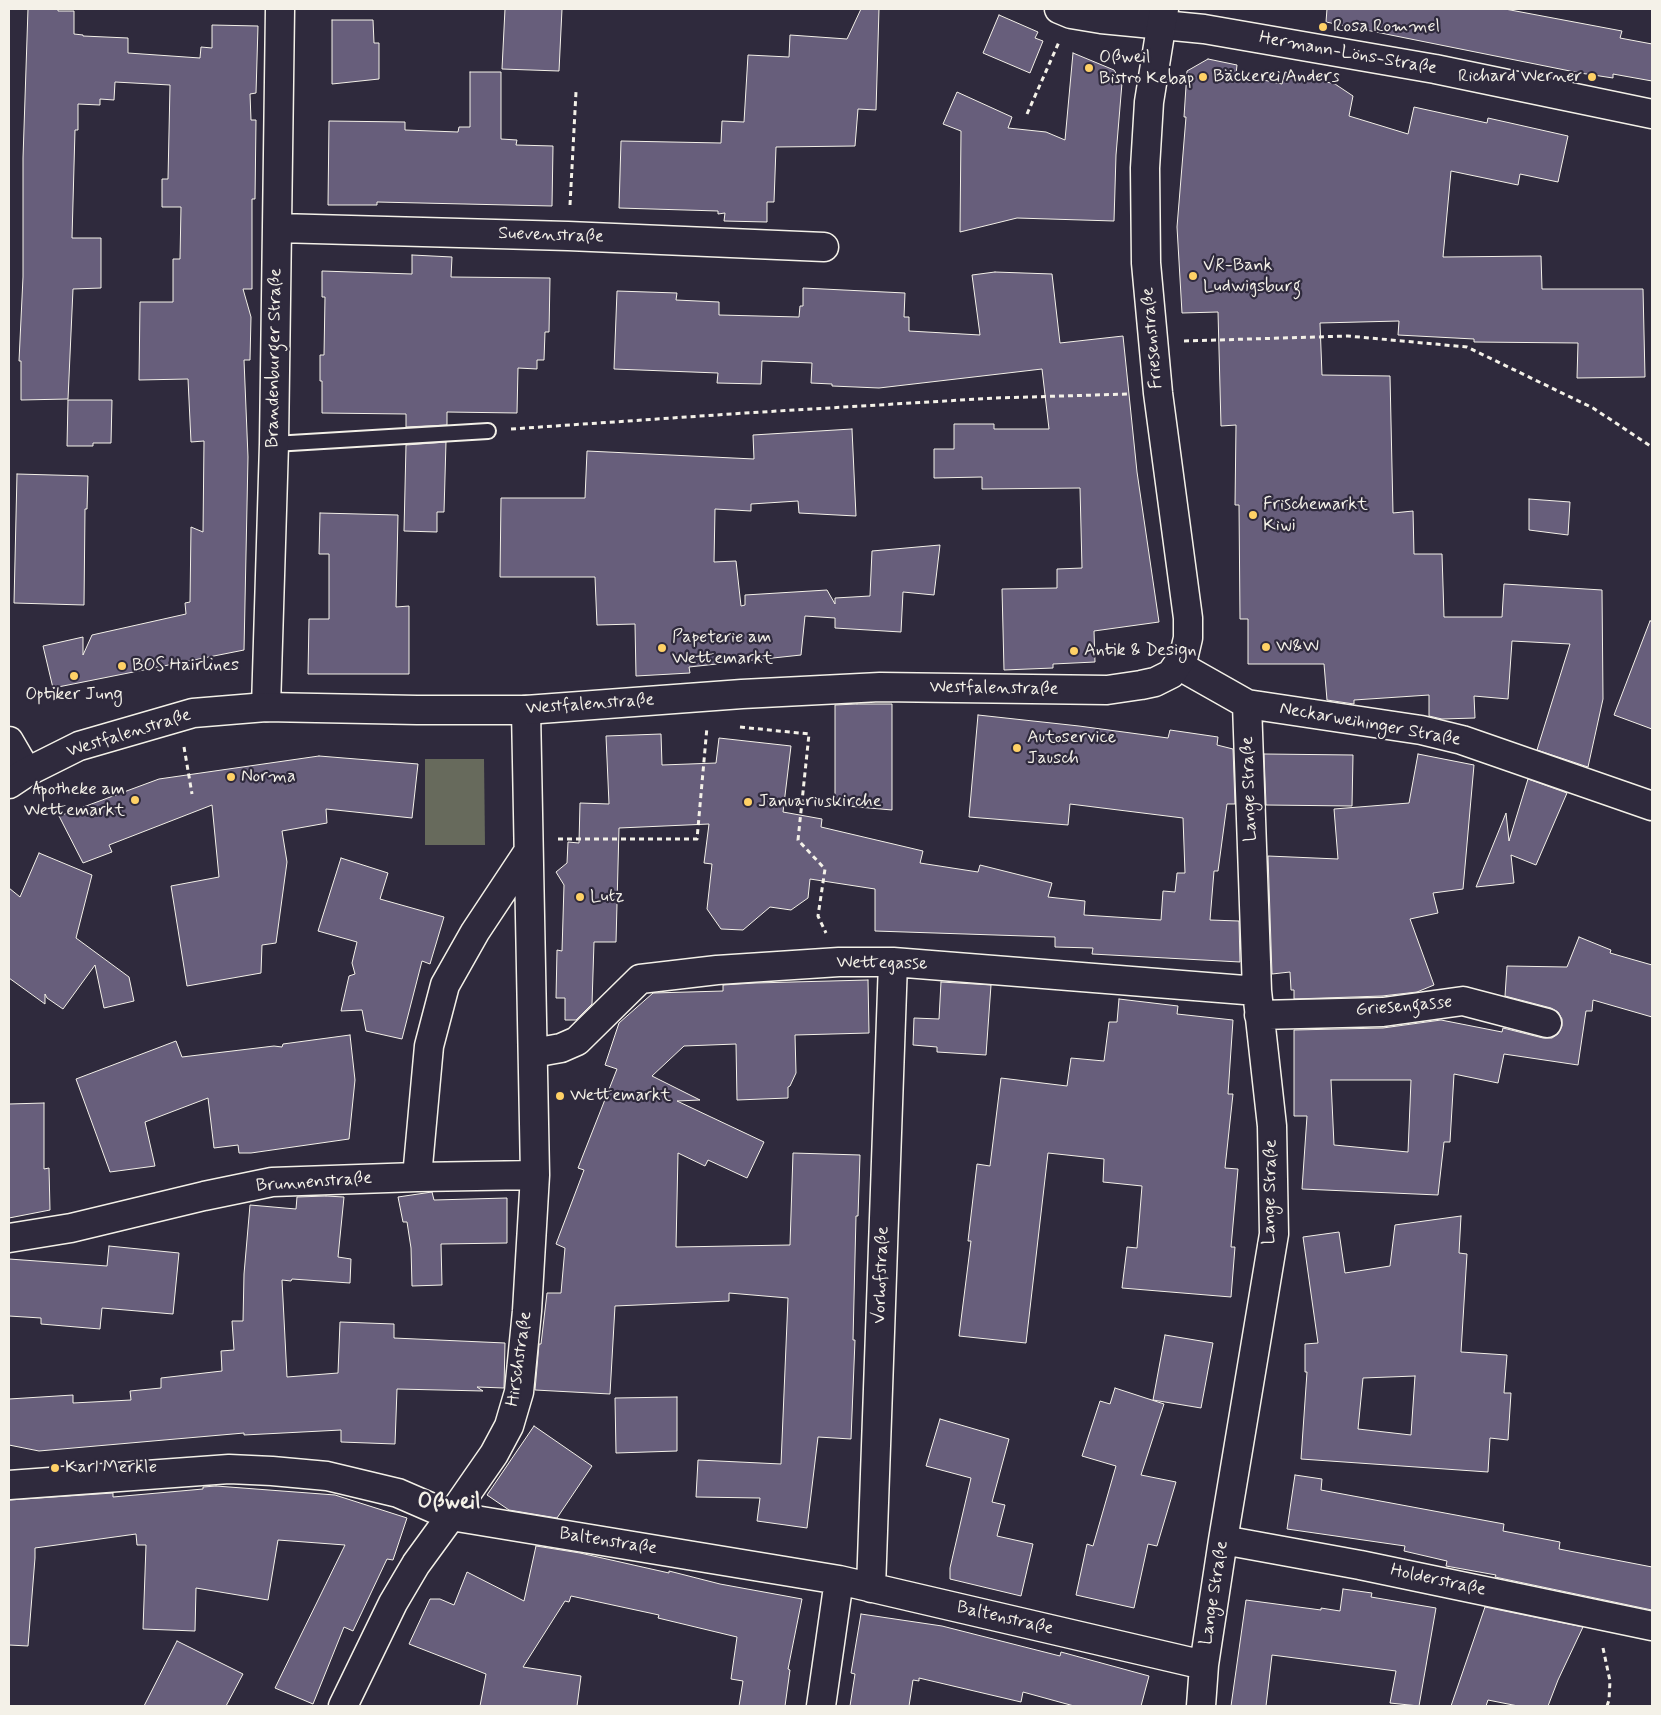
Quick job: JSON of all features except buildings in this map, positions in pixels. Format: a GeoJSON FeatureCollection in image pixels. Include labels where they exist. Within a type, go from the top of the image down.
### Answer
{"type":"FeatureCollection","features":[{"type":"Feature","properties":{"kind":"street","name":"Brandenburger Straße"},"geometry":{"type":"LineString","coordinates":[[266,707],[274,444],[280,9]]}},
{"type":"Feature","properties":{"kind":"street","name":"Hermann-Löns-Straße"},"geometry":{"type":"LineString","coordinates":[[1081,13],[1162,16],[1204,29],[1435,69],[1652,114]]}},
{"type":"Feature","properties":{"kind":"street","name":"Friesenstraße"},"geometry":{"type":"LineString","coordinates":[[1162,16],[1149,102],[1145,168],[1146,263],[1158,393],[1188,618],[1188,638],[1184,655],[1178,665]]}},
{"type":"Feature","properties":{"kind":"street","name":"Suevenstraße"},"geometry":{"type":"LineString","coordinates":[[278,228],[568,236],[824,247]]}},
{"type":"Feature","properties":{"kind":"street","name":"Neckarweihinger Straße"},"geometry":{"type":"LineString","coordinates":[[1178,665],[1248,704],[1421,730],[1462,740],[1652,806]]}},
{"type":"Feature","properties":{"kind":"street","name":"Westfalenstraße"},"geometry":{"type":"LineString","coordinates":[[18,778],[79,746],[193,713],[266,707],[526,710],[742,694],[880,687],[1107,690],[1141,686],[1156,682],[1171,674],[1178,665]]}},
{"type":"Feature","properties":{"kind":"street","name":"Lange Straße"},"geometry":{"type":"LineString","coordinates":[[1202,1706],[1204,1665],[1223,1540],[1274,1234],[1272,1126],[1258,1003],[1248,704]]}},
{"type":"Feature","properties":{"kind":"street"},"geometry":{"type":"LineString","coordinates":[[526,710],[535,1175]]}},
{"type":"Feature","properties":{"kind":"street"},"geometry":{"type":"LineString","coordinates":[[9,741],[18,778]]}},
{"type":"Feature","properties":{"kind":"street"},"geometry":{"type":"LineString","coordinates":[[417,1177],[429,1046],[445,985],[474,932],[528,846]]}},
{"type":"Feature","properties":{"kind":"street","name":"Wettegasse"},"geometry":{"type":"LineString","coordinates":[[533,1053],[561,1048],[577,1041],[640,979],[717,970],[839,962],[893,962],[1258,1003]]}},
{"type":"Feature","properties":{"kind":"street","name":"Vorhofstraße"},"geometry":{"type":"LineString","coordinates":[[871,1588],[893,962]]}},
{"type":"Feature","properties":{"kind":"street","name":"Griesengasse"},"geometry":{"type":"LineString","coordinates":[[1258,1003],[1383,1012],[1463,1001],[1547,1023]]}},
{"type":"Feature","properties":{"kind":"street","name":"Brunnenstraße"},"geometry":{"type":"LineString","coordinates":[[9,1238],[71,1228],[204,1196],[272,1182],[535,1175]]}},
{"type":"Feature","properties":{"kind":"street","name":"Hirschstraße"},"geometry":{"type":"LineString","coordinates":[[343,1706],[402,1587],[416,1564],[494,1454],[509,1426],[519,1392],[528,1292],[535,1175]]}},
{"type":"Feature","properties":{"kind":"street","name":"Baltenstraße"},"geometry":{"type":"LineString","coordinates":[[9,1485],[229,1469],[327,1476],[398,1493],[451,1516],[839,1580],[1204,1665]]}},
{"type":"Feature","properties":{"kind":"street","name":"Holderstraße"},"geometry":{"type":"LineString","coordinates":[[1223,1540],[1360,1564],[1652,1626]]}},
{"type":"Feature","properties":{"kind":"street"},"geometry":{"type":"LineString","coordinates":[[821,1706],[839,1580]]}},
{"type":"Feature","properties":{"kind":"lane"},"geometry":{"type":"LineString","coordinates":[[274,444],[488,431]]}},
{"type":"Feature","properties":{"kind":"path"},"geometry":{"type":"LineString","coordinates":[[1027,114],[1081,13]]}},
{"type":"Feature","properties":{"kind":"path"},"geometry":{"type":"LineString","coordinates":[[568,236],[576,92]]}},
{"type":"Feature","properties":{"kind":"path"},"geometry":{"type":"LineString","coordinates":[[1154,342],[1348,336],[1467,347],[1593,408],[1652,447]]}},
{"type":"Feature","properties":{"kind":"path"},"geometry":{"type":"LineString","coordinates":[[488,431],[995,398],[1158,393]]}},
{"type":"Feature","properties":{"kind":"path"},"geometry":{"type":"LineString","coordinates":[[178,716],[192,794]]}},
{"type":"Feature","properties":{"kind":"path"},"geometry":{"type":"LineString","coordinates":[[797,723],[797,732]]}},
{"type":"Feature","properties":{"kind":"path"},"geometry":{"type":"LineString","coordinates":[[528,846],[697,839],[707,724]]}},
{"type":"Feature","properties":{"kind":"path"},"geometry":{"type":"LineString","coordinates":[[737,727],[809,734],[798,840],[825,869],[818,916]]}},
{"type":"Feature","properties":{"kind":"path"},"geometry":{"type":"LineString","coordinates":[[1598,1616],[1610,1681],[1607,1706]]}},
{"type":"Feature","properties":{"kind":"green space"},"geometry":{"type":"Polygon","coordinates":[[[425,759],[484,759],[485,845],[425,845],[425,759]]]}},
{"type":"Feature","properties":{"kind":"place","name":"Rosa Rommel"},"geometry":{"type":"Point","coordinates":[1323,27]}},
{"type":"Feature","properties":{"kind":"place","name":"Oßweil Bistro Kebap"},"geometry":{"type":"Point","coordinates":[1089,68]}},
{"type":"Feature","properties":{"kind":"place","name":"Bäckerei Anders"},"geometry":{"type":"Point","coordinates":[1203,77]}},
{"type":"Feature","properties":{"kind":"place","name":"Richard Werner"},"geometry":{"type":"Point","coordinates":[1592,77]}},
{"type":"Feature","properties":{"kind":"place","name":"VR-Bank Ludwigsburg"},"geometry":{"type":"Point","coordinates":[1193,276]}},
{"type":"Feature","properties":{"kind":"place","name":"Frischemarkt Kiwi"},"geometry":{"type":"Point","coordinates":[1253,515]}},
{"type":"Feature","properties":{"kind":"place","name":"W&W"},"geometry":{"type":"Point","coordinates":[1266,647]}},
{"type":"Feature","properties":{"kind":"place","name":"Papeterie am Wettemarkt"},"geometry":{"type":"Point","coordinates":[662,648]}},
{"type":"Feature","properties":{"kind":"place","name":"Antik & Design"},"geometry":{"type":"Point","coordinates":[1074,651]}},
{"type":"Feature","properties":{"kind":"place","name":"BOS Hairlines"},"geometry":{"type":"Point","coordinates":[122,666]}},
{"type":"Feature","properties":{"kind":"place","name":"Optiker Jung"},"geometry":{"type":"Point","coordinates":[74,676]}},
{"type":"Feature","properties":{"kind":"place","name":"Autoservice Jausch"},"geometry":{"type":"Point","coordinates":[1017,748]}},
{"type":"Feature","properties":{"kind":"place","name":"Norma"},"geometry":{"type":"Point","coordinates":[231,777]}},
{"type":"Feature","properties":{"kind":"place","name":"Apotheke am Wettemarkt"},"geometry":{"type":"Point","coordinates":[135,800]}},
{"type":"Feature","properties":{"kind":"place","name":"Januariuskirche"},"geometry":{"type":"Point","coordinates":[748,802]}},
{"type":"Feature","properties":{"kind":"place","name":"Lutz"},"geometry":{"type":"Point","coordinates":[580,897]}},
{"type":"Feature","properties":{"kind":"place","name":"Wettemarkt"},"geometry":{"type":"Point","coordinates":[560,1096]}},
{"type":"Feature","properties":{"kind":"place","name":"Karl Merkle"},"geometry":{"type":"Point","coordinates":[55,1468]}},
{"type":"Feature","properties":{"kind":"district","name":"Oßweil"},"geometry":{"type":"Point","coordinates":[449,1503]}}]}
